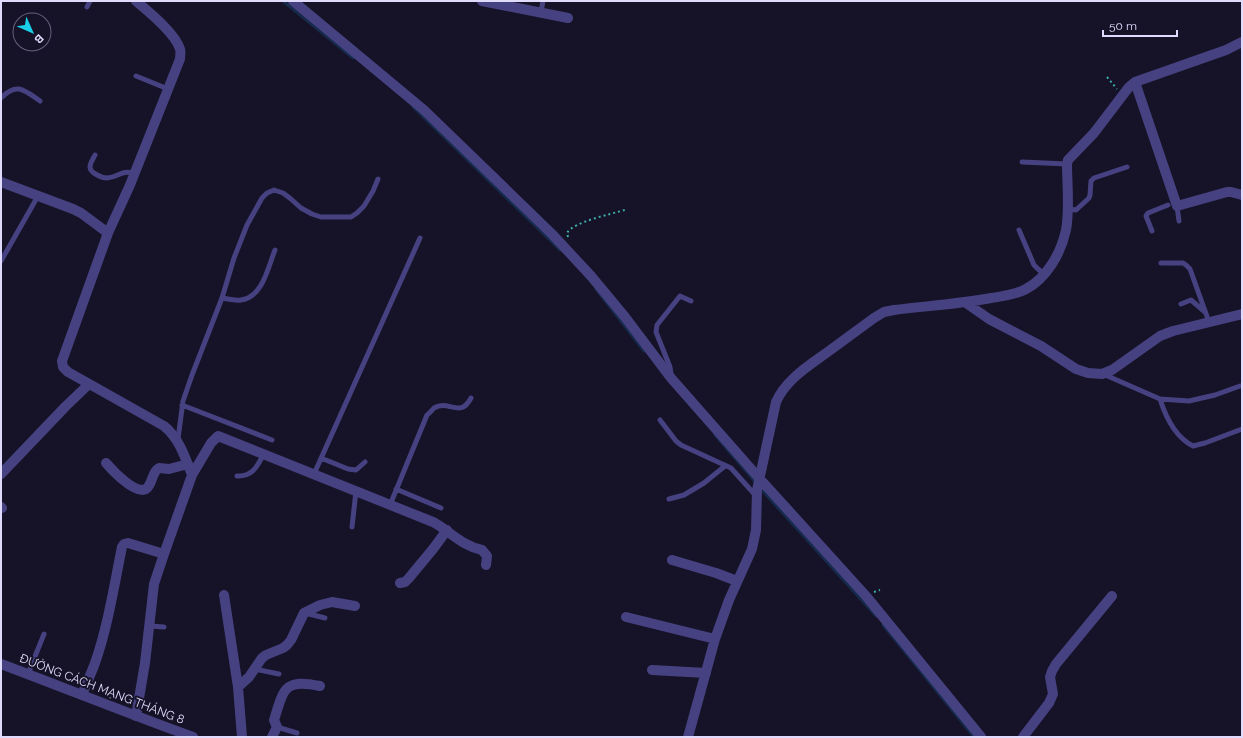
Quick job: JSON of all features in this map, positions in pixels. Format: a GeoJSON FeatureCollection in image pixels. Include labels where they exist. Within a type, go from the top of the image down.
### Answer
{"type":"FeatureCollection","features":[{"type":"Feature","properties":{"kind":"street"},"geometry":{"type":"LineString","coordinates":[[136,1],[161,23],[177,42],[180,50],[180,59],[108,233],[62,361],[63,367],[68,372],[172,432],[178,440],[192,475]]}},
{"type":"Feature","properties":{"kind":"street"},"geometry":{"type":"LineString","coordinates":[[294,1],[424,110],[552,234],[591,276],[625,317],[671,378],[758,486],[866,596],[981,737]]}},
{"type":"Feature","properties":{"kind":"street"},"geometry":{"type":"LineString","coordinates":[[482,1],[568,18]]}},
{"type":"Feature","properties":{"kind":"street"},"geometry":{"type":"LineString","coordinates":[[688,737],[715,640],[729,600],[752,549],[756,530],[758,486],[776,402],[786,386],[806,368],[884,312],[966,303],[1014,294],[1026,289],[1051,267],[1060,249],[1066,231],[1068,210],[1067,164],[1072,155],[1094,133],[1129,87],[1135,82],[1226,50],[1242,42]]}},
{"type":"Feature","properties":{"kind":"street"},"geometry":{"type":"LineString","coordinates":[[1135,82],[1173,204],[1227,192],[1242,195]]}},
{"type":"Feature","properties":{"kind":"street"},"geometry":{"type":"LineString","coordinates":[[1,182],[73,209],[108,233]]}},
{"type":"Feature","properties":{"kind":"street"},"geometry":{"type":"LineString","coordinates":[[966,303],[986,317],[1041,346],[1076,369],[1088,373],[1102,374],[1112,370],[1160,336],[1207,317],[1242,314]]}},
{"type":"Feature","properties":{"kind":"street"},"geometry":{"type":"LineString","coordinates":[[1,474],[89,384]]}},
{"type":"Feature","properties":{"kind":"street"},"geometry":{"type":"LineString","coordinates":[[136,716],[145,663],[154,584],[192,475],[211,443],[218,436],[433,522],[447,530],[464,544],[472,548],[482,550],[486,556],[486,565]]}},
{"type":"Feature","properties":{"kind":"street"},"geometry":{"type":"LineString","coordinates":[[106,463],[132,487],[138,490],[143,490],[149,486],[154,473],[158,468],[169,470],[188,464]]}},
{"type":"Feature","properties":{"kind":"street"},"geometry":{"type":"LineString","coordinates":[[400,583],[405,582],[409,578],[447,530]]}},
{"type":"Feature","properties":{"kind":"street"},"geometry":{"type":"LineString","coordinates":[[82,695],[95,663],[104,632],[122,547],[124,544],[128,543],[164,554]]}},
{"type":"Feature","properties":{"kind":"street"},"geometry":{"type":"LineString","coordinates":[[672,560],[737,581]]}},
{"type":"Feature","properties":{"kind":"street"},"geometry":{"type":"LineString","coordinates":[[224,596],[238,687],[242,737]]}},
{"type":"Feature","properties":{"kind":"street"},"geometry":{"type":"LineString","coordinates":[[1023,737],[1049,703],[1053,694],[1050,677],[1056,664],[1112,596]]}},
{"type":"Feature","properties":{"kind":"street"},"geometry":{"type":"LineString","coordinates":[[238,687],[248,678],[258,662],[266,655],[287,645],[291,640],[301,616],[304,613],[320,605],[332,602],[355,606]]}},
{"type":"Feature","properties":{"kind":"street"},"geometry":{"type":"LineString","coordinates":[[626,617],[715,640]]}},
{"type":"Feature","properties":{"kind":"street","name":"ĐƯỜNG CÁCH MẠNG THÁNG 8"},"geometry":{"type":"LineString","coordinates":[[1,664],[107,706],[193,737]]}},
{"type":"Feature","properties":{"kind":"street"},"geometry":{"type":"LineString","coordinates":[[652,670],[706,673]]}},
{"type":"Feature","properties":{"kind":"street"},"geometry":{"type":"LineString","coordinates":[[272,737],[277,727],[274,717],[284,692],[288,687],[300,683],[320,686]]}},
{"type":"Feature","properties":{"kind":"lane"},"geometry":{"type":"LineString","coordinates":[[87,7],[90,1]]}},
{"type":"Feature","properties":{"kind":"lane"},"geometry":{"type":"LineString","coordinates":[[541,12],[543,1]]}},
{"type":"Feature","properties":{"kind":"lane"},"geometry":{"type":"LineString","coordinates":[[136,76],[168,89]]}},
{"type":"Feature","properties":{"kind":"lane"},"geometry":{"type":"LineString","coordinates":[[1,98],[13,89],[20,89],[40,101]]}},
{"type":"Feature","properties":{"kind":"lane"},"geometry":{"type":"LineString","coordinates":[[95,155],[90,163],[90,167],[91,171],[98,175],[106,178],[112,177],[121,172],[134,173]]}},
{"type":"Feature","properties":{"kind":"lane"},"geometry":{"type":"LineString","coordinates":[[1022,162],[1067,164]]}},
{"type":"Feature","properties":{"kind":"lane"},"geometry":{"type":"LineString","coordinates":[[1068,210],[1076,210],[1089,198],[1091,181],[1094,178],[1127,167]]}},
{"type":"Feature","properties":{"kind":"lane"},"geometry":{"type":"LineString","coordinates":[[178,440],[182,405],[192,375],[222,298],[234,258],[247,225],[256,208],[267,194],[274,190],[291,198],[301,208],[312,214],[321,217],[351,217],[364,206],[378,179]]}},
{"type":"Feature","properties":{"kind":"lane"},"geometry":{"type":"LineString","coordinates":[[1,262],[38,196]]}},
{"type":"Feature","properties":{"kind":"lane"},"geometry":{"type":"LineString","coordinates":[[1152,231],[1146,216],[1148,213],[1173,204],[1179,221]]}},
{"type":"Feature","properties":{"kind":"lane"},"geometry":{"type":"LineString","coordinates":[[1020,230],[1034,265],[1044,274]]}},
{"type":"Feature","properties":{"kind":"lane"},"geometry":{"type":"LineString","coordinates":[[314,474],[420,238]]}},
{"type":"Feature","properties":{"kind":"lane"},"geometry":{"type":"LineString","coordinates":[[222,298],[240,301],[254,295],[262,283],[275,250]]}},
{"type":"Feature","properties":{"kind":"lane"},"geometry":{"type":"LineString","coordinates":[[1161,263],[1186,264],[1190,269],[1207,317]]}},
{"type":"Feature","properties":{"kind":"lane"},"geometry":{"type":"LineString","coordinates":[[671,378],[670,367],[656,332],[657,325],[680,296],[691,301]]}},
{"type":"Feature","properties":{"kind":"lane"},"geometry":{"type":"LineString","coordinates":[[1181,304],[1191,300],[1207,317]]}},
{"type":"Feature","properties":{"kind":"lane"},"geometry":{"type":"LineString","coordinates":[[1102,374],[1160,400],[1189,401],[1215,395],[1240,386]]}},
{"type":"Feature","properties":{"kind":"lane"},"geometry":{"type":"LineString","coordinates":[[390,505],[427,415],[435,407],[464,407],[468,405],[471,398]]}},
{"type":"Feature","properties":{"kind":"lane"},"geometry":{"type":"LineString","coordinates":[[1160,400],[1165,415],[1172,427],[1193,446],[1205,443],[1242,428]]}},
{"type":"Feature","properties":{"kind":"lane"},"geometry":{"type":"LineString","coordinates":[[182,405],[272,440]]}},
{"type":"Feature","properties":{"kind":"lane"},"geometry":{"type":"LineString","coordinates":[[660,420],[676,441],[681,445],[735,471],[758,486]]}},
{"type":"Feature","properties":{"kind":"lane"},"geometry":{"type":"LineString","coordinates":[[237,476],[249,475],[257,466],[264,454]]}},
{"type":"Feature","properties":{"kind":"lane"},"geometry":{"type":"LineString","coordinates":[[321,458],[348,469],[356,470],[365,462]]}},
{"type":"Feature","properties":{"kind":"lane"},"geometry":{"type":"LineString","coordinates":[[669,499],[684,495],[704,483],[725,466]]}},
{"type":"Feature","properties":{"kind":"lane"},"geometry":{"type":"LineString","coordinates":[[396,489],[441,508]]}},
{"type":"Feature","properties":{"kind":"lane"},"geometry":{"type":"LineString","coordinates":[[352,527],[356,491]]}},
{"type":"Feature","properties":{"kind":"lane"},"geometry":{"type":"LineString","coordinates":[[304,613],[324,618]]}},
{"type":"Feature","properties":{"kind":"lane"},"geometry":{"type":"LineString","coordinates":[[150,626],[164,626]]}},
{"type":"Feature","properties":{"kind":"lane"},"geometry":{"type":"LineString","coordinates":[[28,674],[44,634]]}},
{"type":"Feature","properties":{"kind":"lane"},"geometry":{"type":"LineString","coordinates":[[254,669],[279,674]]}},
{"type":"Feature","properties":{"kind":"lane"},"geometry":{"type":"LineString","coordinates":[[277,727],[297,733]]}},
{"type":"Feature","properties":{"kind":"path"},"geometry":{"type":"LineString","coordinates":[[1107,77],[1123,96]]}},
{"type":"Feature","properties":{"kind":"path"},"geometry":{"type":"LineString","coordinates":[[568,238],[567,233],[569,230],[578,224],[624,210]]}},
{"type":"Feature","properties":{"kind":"waterway"},"geometry":{"type":"LineString","coordinates":[[283,1],[353,58]]}},
{"type":"Feature","properties":{"kind":"waterway"},"geometry":{"type":"LineString","coordinates":[[413,107],[560,250]]}},
{"type":"Feature","properties":{"kind":"waterway"},"geometry":{"type":"LineString","coordinates":[[596,289],[644,351]]}},
{"type":"Feature","properties":{"kind":"waterway"},"geometry":{"type":"LineString","coordinates":[[715,435],[757,484]]}},
{"type":"Feature","properties":{"kind":"waterway"},"geometry":{"type":"LineString","coordinates":[[760,488],[876,616]]}},
{"type":"Feature","properties":{"kind":"waterway"},"geometry":{"type":"LineString","coordinates":[[883,625],[974,737]]}}]}
